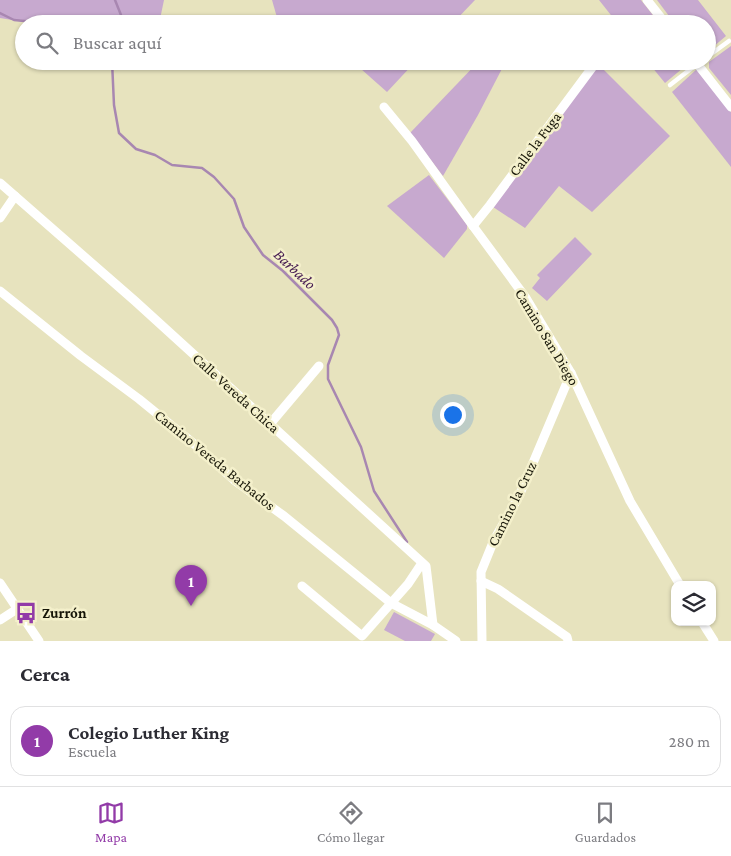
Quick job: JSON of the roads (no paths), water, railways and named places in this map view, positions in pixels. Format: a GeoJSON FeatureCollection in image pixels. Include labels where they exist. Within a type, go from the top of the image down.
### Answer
{"type":"FeatureCollection","features":[{"type":"Feature","properties":{"kind":"street"},"geometry":{"type":"LineString","coordinates":[[647,0],[659,15]]}},
{"type":"Feature","properties":{"kind":"street","name":"Calle la Fuga"},"geometry":{"type":"LineString","coordinates":[[473,226],[590,70]]}},
{"type":"Feature","properties":{"kind":"street"},"geometry":{"type":"LineString","coordinates":[[704,70],[731,107]]}},
{"type":"Feature","properties":{"kind":"street","name":"Camino San Diego"},"geometry":{"type":"LineString","coordinates":[[384,107],[412,141],[526,298],[571,373],[630,501],[678,581]]}},
{"type":"Feature","properties":{"kind":"street","name":"Calle Vereda Chica"},"geometry":{"type":"LineString","coordinates":[[0,183],[135,301],[422,563]]}},
{"type":"Feature","properties":{"kind":"street"},"geometry":{"type":"LineString","coordinates":[[0,218],[15,196]]}},
{"type":"Feature","properties":{"kind":"street","name":"Camino Vereda Barbados"},"geometry":{"type":"LineString","coordinates":[[0,290],[81,356],[193,442],[234,480],[284,516],[391,603],[433,625],[456,641]]}},
{"type":"Feature","properties":{"kind":"street"},"geometry":{"type":"LineString","coordinates":[[270,424],[319,366]]}},
{"type":"Feature","properties":{"kind":"street","name":"Camino la Cruz"},"geometry":{"type":"LineString","coordinates":[[482,641],[481,572],[494,540],[519,496],[571,373]]}},
{"type":"Feature","properties":{"kind":"street"},"geometry":{"type":"LineString","coordinates":[[302,586],[362,636],[408,584],[422,563],[426,566],[433,625]]}},
{"type":"Feature","properties":{"kind":"street"},"geometry":{"type":"LineString","coordinates":[[481,581],[498,589],[567,637],[568,641]]}},
{"type":"Feature","properties":{"kind":"street"},"geometry":{"type":"LineString","coordinates":[[0,583],[39,641]]}},
{"type":"Feature","properties":{"kind":"street"},"geometry":{"type":"LineString","coordinates":[[0,620],[17,609]]}},
{"type":"Feature","properties":{"kind":"street"},"geometry":{"type":"LineString","coordinates":[[705,626],[714,641]]}},
{"type":"Feature","properties":{"kind":"lane"},"geometry":{"type":"LineString","coordinates":[[716,51],[730,41]]}},
{"type":"Feature","properties":{"kind":"lane"},"geometry":{"type":"LineString","coordinates":[[670,85],[688,70]]}},
{"type":"Feature","properties":{"kind":"waterway","name":"Barbado"},"geometry":{"type":"LineString","coordinates":[[115,0],[121,15]]}},
{"type":"Feature","properties":{"kind":"waterway"},"geometry":{"type":"LineString","coordinates":[[0,13],[15,20]]}},
{"type":"Feature","properties":{"kind":"waterway","name":"Barbado"},"geometry":{"type":"LineString","coordinates":[[112,70],[114,105],[119,133],[136,149],[155,155],[172,165],[202,168],[214,177],[234,199],[244,227],[263,255],[283,271],[332,320],[337,328],[339,335],[328,365],[328,379],[361,447],[374,491],[407,542]]}},
{"type":"Feature","properties":{"kind":"place","name":"Colegio Luther King"},"geometry":{"type":"Point","coordinates":[191,606]}},
{"type":"Feature","properties":{"kind":"place","name":"Zurrón"},"geometry":{"type":"Point","coordinates":[26,613]}}]}
